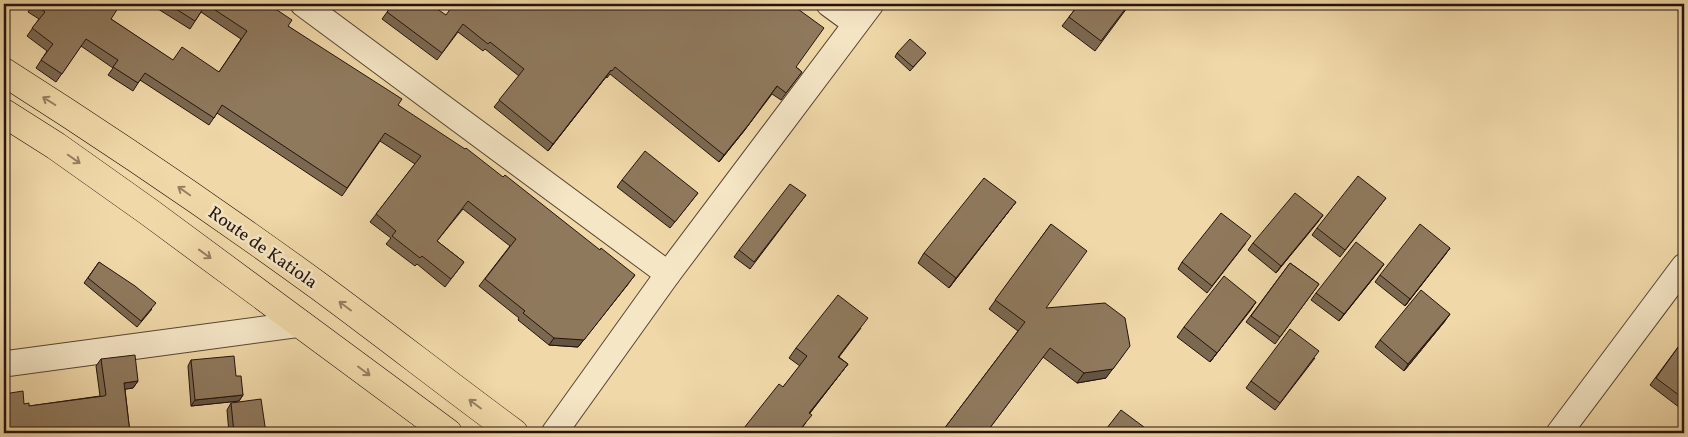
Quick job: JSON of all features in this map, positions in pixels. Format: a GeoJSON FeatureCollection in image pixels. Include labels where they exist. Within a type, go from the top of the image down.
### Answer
{"type":"FeatureCollection","features":[{"type":"Feature","properties":{"kind":"highway","name":"Route de Katiola"},"geometry":{"type":"LineString","coordinates":[[4,72],[87,125],[240,231],[320,288],[514,433]]}},
{"type":"Feature","properties":{"kind":"highway"},"geometry":{"type":"LineString","coordinates":[[4,113],[56,146],[149,212],[448,433]]}},
{"type":"Feature","properties":{"kind":"street"},"geometry":{"type":"LineString","coordinates":[[303,4],[668,274]]}},
{"type":"Feature","properties":{"kind":"street"},"geometry":{"type":"LineString","coordinates":[[829,4],[855,23]]}},
{"type":"Feature","properties":{"kind":"street"},"geometry":{"type":"LineString","coordinates":[[554,433],[668,274],[871,4]]}},
{"type":"Feature","properties":{"kind":"street"},"geometry":{"type":"LineString","coordinates":[[1559,433],[1684,266]]}},
{"type":"Feature","properties":{"kind":"street"},"geometry":{"type":"LineString","coordinates":[[4,364],[301,324]]}},
{"type":"Feature","properties":{"kind":"building"},"geometry":{"type":"Polygon","coordinates":[[[33,4],[120,5],[111,19],[173,60],[182,47],[219,72],[247,31],[206,4],[268,4],[292,20],[288,26],[402,99],[398,105],[466,148],[503,177],[505,175],[600,250],[601,248],[635,275],[584,340],[554,338],[523,313],[525,311],[485,279],[516,239],[468,201],[437,241],[464,262],[451,279],[422,256],[420,258],[392,236],[396,231],[376,214],[421,156],[385,133],[347,188],[222,105],[214,118],[145,73],[138,83],[113,67],[118,60],[86,39],[62,74],[41,60],[53,44],[32,28],[45,12],[33,4]]]}},
{"type":"Feature","properties":{"kind":"building"},"geometry":{"type":"Polygon","coordinates":[[[168,4],[206,4],[195,21],[168,4]]]}},
{"type":"Feature","properties":{"kind":"building"},"geometry":{"type":"Polygon","coordinates":[[[393,4],[430,4],[446,15],[454,4],[791,4],[824,28],[796,67],[802,72],[786,93],[777,86],[724,155],[615,67],[553,144],[499,100],[524,69],[490,42],[488,44],[463,24],[442,53],[387,12],[393,4]]]}},
{"type":"Feature","properties":{"kind":"building"},"geometry":{"type":"Polygon","coordinates":[[[1079,4],[1129,4],[1101,41],[1069,17],[1079,4]]]}},
{"type":"Feature","properties":{"kind":"building"},"geometry":{"type":"Polygon","coordinates":[[[910,39],[926,53],[913,67],[897,53],[910,39]]]}},
{"type":"Feature","properties":{"kind":"building"},"geometry":{"type":"Polygon","coordinates":[[[645,151],[698,193],[675,222],[622,180],[645,151]]]}},
{"type":"Feature","properties":{"kind":"building"},"geometry":{"type":"Polygon","coordinates":[[[1358,176],[1386,198],[1345,250],[1317,228],[1358,176]]]}},
{"type":"Feature","properties":{"kind":"building"},"geometry":{"type":"Polygon","coordinates":[[[984,178],[1016,202],[956,278],[924,253],[984,178]]]}},
{"type":"Feature","properties":{"kind":"building"},"geometry":{"type":"Polygon","coordinates":[[[790,184],[806,195],[754,262],[739,250],[790,184]]]}},
{"type":"Feature","properties":{"kind":"building"},"geometry":{"type":"Polygon","coordinates":[[[1295,193],[1323,215],[1281,266],[1253,243],[1295,193]]]}},
{"type":"Feature","properties":{"kind":"building"},"geometry":{"type":"Polygon","coordinates":[[[1221,213],[1251,236],[1212,286],[1182,262],[1221,213]]]}},
{"type":"Feature","properties":{"kind":"building"},"geometry":{"type":"Polygon","coordinates":[[[1051,224],[1087,251],[1046,308],[1105,303],[1125,318],[1130,346],[1113,369],[1084,373],[1050,348],[986,433],[941,433],[1025,322],[995,300],[1051,224]]]}},
{"type":"Feature","properties":{"kind":"building"},"geometry":{"type":"Polygon","coordinates":[[[1420,224],[1450,248],[1410,299],[1380,275],[1420,224]]]}},
{"type":"Feature","properties":{"kind":"building"},"geometry":{"type":"Polygon","coordinates":[[[1356,242],[1384,264],[1344,314],[1316,293],[1356,242]]]}},
{"type":"Feature","properties":{"kind":"building"},"geometry":{"type":"Polygon","coordinates":[[[99,262],[135,286],[156,303],[141,321],[88,278],[99,262]]]}},
{"type":"Feature","properties":{"kind":"building"},"geometry":{"type":"Polygon","coordinates":[[[1290,263],[1319,284],[1280,337],[1251,316],[1290,263]]]}},
{"type":"Feature","properties":{"kind":"building"},"geometry":{"type":"Polygon","coordinates":[[[1224,276],[1256,302],[1217,353],[1184,327],[1224,276]]]}},
{"type":"Feature","properties":{"kind":"building"},"geometry":{"type":"Polygon","coordinates":[[[1421,290],[1450,314],[1408,364],[1380,340],[1421,290]]]}},
{"type":"Feature","properties":{"kind":"building"},"geometry":{"type":"Polygon","coordinates":[[[838,295],[868,318],[838,357],[848,364],[809,413],[812,415],[797,433],[740,433],[779,384],[783,387],[807,356],[796,348],[838,295]]]}},
{"type":"Feature","properties":{"kind":"building"},"geometry":{"type":"Polygon","coordinates":[[[1290,329],[1319,351],[1280,403],[1251,381],[1290,329]]]}},
{"type":"Feature","properties":{"kind":"building"},"geometry":{"type":"Polygon","coordinates":[[[1684,339],[1684,399],[1656,378],[1684,339]]]}},
{"type":"Feature","properties":{"kind":"building"},"geometry":{"type":"Polygon","coordinates":[[[135,355],[138,381],[124,383],[130,433],[34,433],[34,431],[4,433],[4,394],[23,391],[24,404],[29,403],[29,406],[104,396],[106,395],[101,359],[135,355]]]}},
{"type":"Feature","properties":{"kind":"building"},"geometry":{"type":"Polygon","coordinates":[[[234,356],[236,376],[241,376],[243,395],[195,400],[191,360],[234,356]]]}},
{"type":"Feature","properties":{"kind":"building"},"geometry":{"type":"Polygon","coordinates":[[[261,399],[266,433],[234,433],[231,403],[261,399]]]}},
{"type":"Feature","properties":{"kind":"building"},"geometry":{"type":"Polygon","coordinates":[[[1121,410],[1152,433],[1103,433],[1121,410]]]}},
{"type":"Feature","properties":{"kind":"building"},"geometry":{"type":"Polygon","coordinates":[[[183,430],[183,433],[148,433],[183,430]]]}}]}
